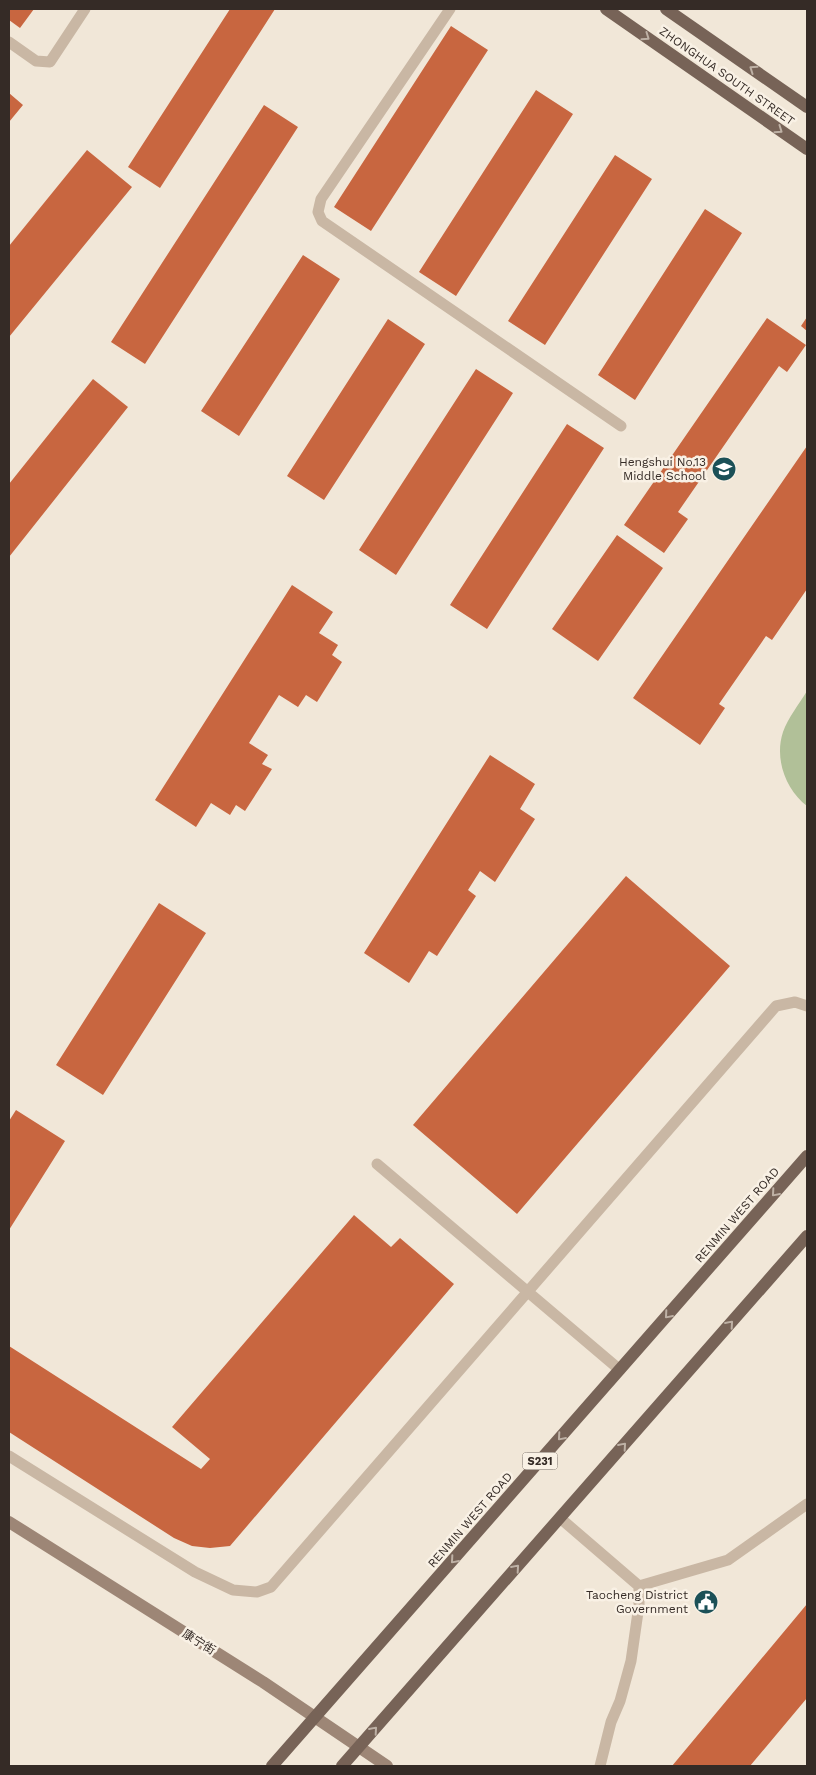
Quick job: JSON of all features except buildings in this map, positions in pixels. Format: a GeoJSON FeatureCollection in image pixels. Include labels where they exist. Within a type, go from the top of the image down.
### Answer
{"type":"FeatureCollection","features":[{"type":"Feature","properties":{"kind":"main road","name":"ZHONGHUA SOUTH STREET"},"geometry":{"type":"LineString","coordinates":[[606,9],[807,149]]}},
{"type":"Feature","properties":{"kind":"main road","name":"ZHONGHUA SOUTH STREET"},"geometry":{"type":"LineString","coordinates":[[666,9],[807,107]]}},
{"type":"Feature","properties":{"kind":"main road","name":"RENMIN WEST ROAD"},"geometry":{"type":"LineString","coordinates":[[272,1766],[807,1156]]}},
{"type":"Feature","properties":{"kind":"main road"},"geometry":{"type":"LineString","coordinates":[[342,1766],[807,1236]]}},
{"type":"Feature","properties":{"kind":"street","name":"康宁街"},"geometry":{"type":"LineString","coordinates":[[9,1522],[263,1682],[387,1766]]}},
{"type":"Feature","properties":{"kind":"lane"},"geometry":{"type":"LineString","coordinates":[[9,42],[36,61],[50,62],[85,9]]}},
{"type":"Feature","properties":{"kind":"lane"},"geometry":{"type":"LineString","coordinates":[[450,9],[321,199],[318,212],[322,221],[621,426]]}},
{"type":"Feature","properties":{"kind":"lane"},"geometry":{"type":"LineString","coordinates":[[9,1456],[195,1572],[233,1590],[257,1592],[272,1587],[776,1006],[795,1002],[807,1006]]}},
{"type":"Feature","properties":{"kind":"lane"},"geometry":{"type":"LineString","coordinates":[[377,1164],[620,1370]]}},
{"type":"Feature","properties":{"kind":"lane"},"geometry":{"type":"LineString","coordinates":[[638,1586],[728,1560],[807,1504]]}},
{"type":"Feature","properties":{"kind":"lane"},"geometry":{"type":"LineString","coordinates":[[560,1518],[638,1586],[639,1605],[630,1662],[620,1700],[611,1722],[600,1766]]}},
{"type":"Feature","properties":{"kind":"green space"},"geometry":{"type":"Polygon","coordinates":[[[807,691],[807,806],[788,783],[781,763],[780,753],[785,727],[807,691]]]}},
{"type":"Feature","properties":{"kind":"place","name":"Hengshui No.13 Middle School"},"geometry":{"type":"Point","coordinates":[724,469]}},
{"type":"Feature","properties":{"kind":"place","name":"Taocheng District Government"},"geometry":{"type":"Point","coordinates":[706,1602]}}]}
